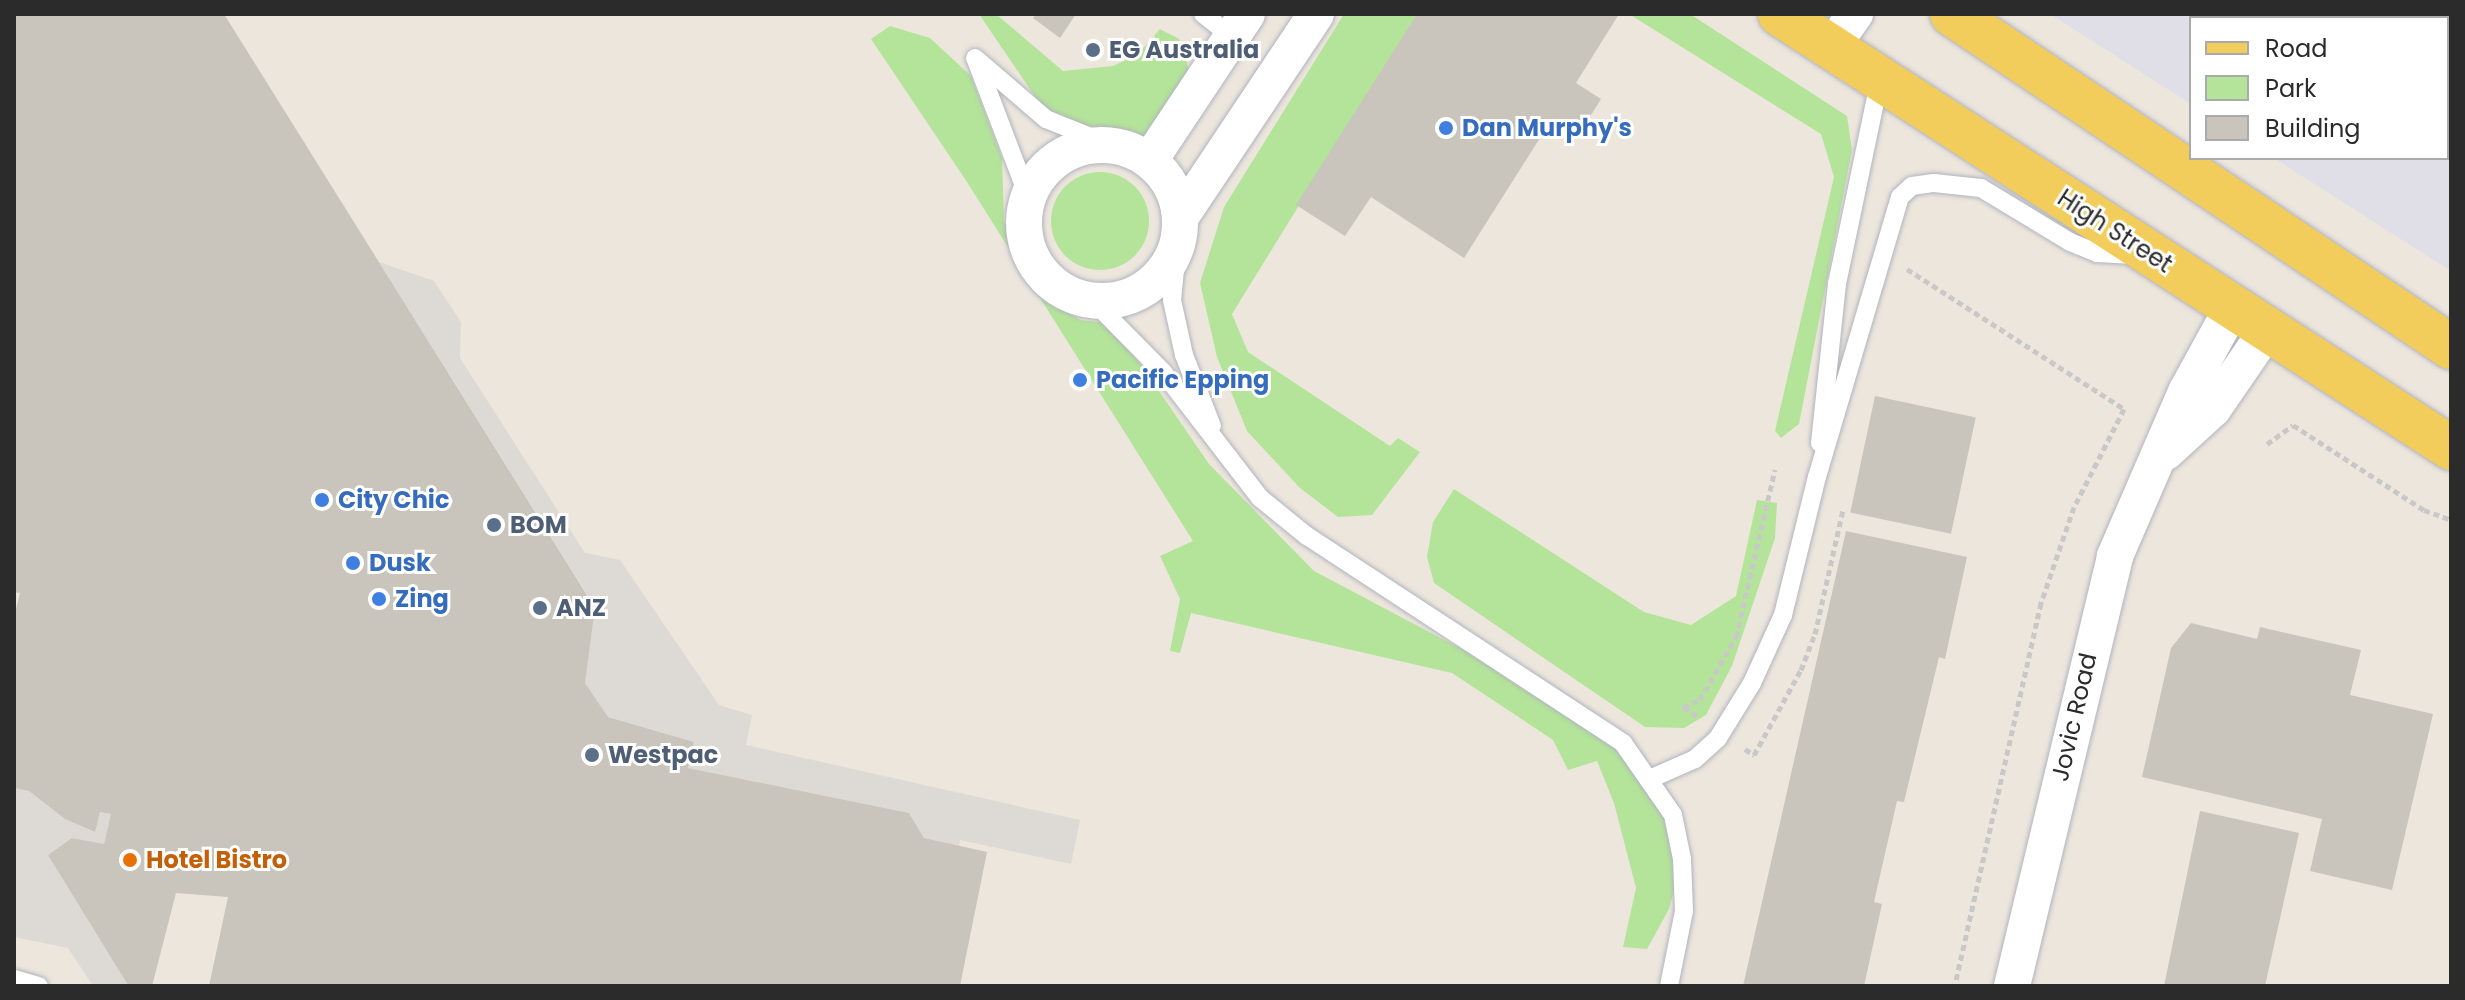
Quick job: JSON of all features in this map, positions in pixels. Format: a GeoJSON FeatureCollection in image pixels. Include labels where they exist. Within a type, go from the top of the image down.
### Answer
{"type":"FeatureCollection","features":[{"type":"Feature","properties":{"kind":"main road","name":"High Street"},"geometry":{"type":"LineString","coordinates":[[1780,14],[1843,31],[1880,79],[2451,448]]}},
{"type":"Feature","properties":{"kind":"main road"},"geometry":{"type":"LineString","coordinates":[[1952,14],[2451,347]]}},
{"type":"Feature","properties":{"kind":"street"},"geometry":{"type":"LineString","coordinates":[[1179,229],[1165,177],[1150,160],[1108,144],[1083,146],[1059,157],[1028,196],[1026,242],[1035,264],[1060,288],[1092,300],[1115,300],[1156,279],[1179,229],[1316,14]]}},
{"type":"Feature","properties":{"kind":"street"},"geometry":{"type":"LineString","coordinates":[[1150,160],[1240,25]]}},
{"type":"Feature","properties":{"kind":"street","name":"Jovic Road"},"geometry":{"type":"LineString","coordinates":[[2012,986],[2097,616],[2115,556],[2161,456],[2213,409],[2250,317]]}},
{"type":"Feature","properties":{"kind":"lane"},"geometry":{"type":"LineString","coordinates":[[1203,14],[1240,25]]}},
{"type":"Feature","properties":{"kind":"lane"},"geometry":{"type":"LineString","coordinates":[[1028,196],[975,58],[1046,119],[1108,144]]}},
{"type":"Feature","properties":{"kind":"lane"},"geometry":{"type":"LineString","coordinates":[[1817,477],[1837,284],[1880,79]]}},
{"type":"Feature","properties":{"kind":"lane"},"geometry":{"type":"LineString","coordinates":[[1652,778],[1695,759],[1722,733],[1783,615],[1817,477],[1893,209],[1912,186],[1981,188],[2097,253],[2156,257]]}},
{"type":"Feature","properties":{"kind":"lane"},"geometry":{"type":"LineString","coordinates":[[1179,229],[1175,314],[1184,355],[1221,450]]}},
{"type":"Feature","properties":{"kind":"lane"},"geometry":{"type":"LineString","coordinates":[[1092,300],[1163,372],[1260,498],[1307,536],[1623,743],[1652,778],[1673,815],[1682,859],[1684,911],[1669,986]]}},
{"type":"Feature","properties":{"kind":"lane"},"geometry":{"type":"LineString","coordinates":[[14,979],[39,986]]}},
{"type":"Feature","properties":{"kind":"path"},"geometry":{"type":"LineString","coordinates":[[1896,279],[1899,264],[2124,409],[2074,507],[2041,603],[1955,986]]}},
{"type":"Feature","properties":{"kind":"path"},"geometry":{"type":"LineString","coordinates":[[2267,444],[2293,425],[2424,510],[2451,520]]}},
{"type":"Feature","properties":{"kind":"path"},"geometry":{"type":"LineString","coordinates":[[1775,469],[1736,637],[1700,700],[1683,707],[1754,755],[1789,694],[1815,634],[1847,495]]}},
{"type":"Feature","properties":{"kind":"shaded area"},"geometry":{"type":"Polygon","coordinates":[[[2050,14],[2451,14],[2451,271],[2277,160],[2449,160],[2449,16],[2189,16],[2189,103],[2050,14]]]}},
{"type":"Feature","properties":{"kind":"shaded area"},"geometry":{"type":"Polygon","coordinates":[[[379,262],[434,281],[461,322],[460,358],[585,553],[620,560],[719,705],[752,715],[746,745],[1080,820],[1071,864],[960,840],[959,846],[924,838],[909,813],[688,768],[694,742],[608,717],[585,683],[595,607],[379,262]]]}},
{"type":"Feature","properties":{"kind":"shaded area"},"geometry":{"type":"Polygon","coordinates":[[[14,788],[29,791],[65,819],[94,832],[100,812],[111,814],[104,844],[72,838],[48,855],[131,986],[93,986],[68,948],[14,937],[14,788]]]}},
{"type":"Feature","properties":{"kind":"green space"},"geometry":{"type":"Polygon","coordinates":[[[979,14],[996,14],[1063,71],[1113,66],[1138,54],[1160,29],[1179,39],[1186,54],[1191,94],[1165,132],[1127,148],[1108,144],[1042,107],[979,14]]]}},
{"type":"Feature","properties":{"kind":"green space"},"geometry":{"type":"Polygon","coordinates":[[[1344,14],[1417,14],[1232,314],[1248,352],[1390,446],[1398,438],[1420,452],[1372,515],[1338,517],[1300,488],[1247,431],[1217,357],[1200,283],[1224,207],[1344,14]]]}},
{"type":"Feature","properties":{"kind":"green space"},"geometry":{"type":"Polygon","coordinates":[[[1629,14],[1690,14],[1847,116],[1852,150],[1799,424],[1781,438],[1775,431],[1834,177],[1821,134],[1629,14]]]}},
{"type":"Feature","properties":{"kind":"green space"},"geometry":{"type":"Polygon","coordinates":[[[890,26],[930,38],[971,76],[1002,158],[1004,222],[1050,303],[1081,320],[1113,324],[1209,464],[1314,571],[1567,705],[1652,778],[1682,859],[1669,909],[1647,949],[1623,947],[1636,888],[1614,803],[1597,761],[1568,770],[1553,740],[1452,673],[1191,613],[1180,653],[1170,651],[1180,599],[1160,556],[1193,541],[967,182],[871,39],[890,26]]]}},
{"type":"Feature","properties":{"kind":"green space"},"geometry":{"type":"Polygon","coordinates":[[[1100,172],[1119,176],[1135,186],[1145,202],[1149,221],[1145,240],[1135,256],[1119,266],[1100,270],[1081,266],[1065,256],[1055,240],[1051,221],[1055,202],[1065,186],[1081,176],[1100,172]]]}},
{"type":"Feature","properties":{"kind":"green space"},"geometry":{"type":"Polygon","coordinates":[[[1454,489],[1644,612],[1691,625],[1736,596],[1757,500],[1777,503],[1775,538],[1732,666],[1706,715],[1684,728],[1645,727],[1434,583],[1427,557],[1433,522],[1454,489]]]}},
{"type":"Feature","properties":{"kind":"building"},"geometry":{"type":"Polygon","coordinates":[[[14,14],[224,14],[595,608],[585,683],[608,717],[694,742],[688,768],[909,813],[924,838],[987,852],[960,986],[209,986],[228,897],[176,893],[152,986],[128,985],[48,855],[72,838],[104,844],[111,814],[100,812],[95,832],[65,819],[29,791],[14,788],[14,617],[20,593],[14,592],[14,14]]]}},
{"type":"Feature","properties":{"kind":"building"},"geometry":{"type":"Polygon","coordinates":[[[1036,14],[1076,14],[1060,38],[1033,18],[1036,14]]]}},
{"type":"Feature","properties":{"kind":"building","name":"Dan Murphy's"},"geometry":{"type":"Polygon","coordinates":[[[1417,14],[1619,14],[1576,83],[1601,99],[1578,136],[1552,119],[1464,258],[1371,197],[1345,236],[1296,205],[1417,14]]]}},
{"type":"Feature","properties":{"kind":"building"},"geometry":{"type":"Polygon","coordinates":[[[1875,396],[1976,417],[1951,534],[1850,512],[1875,396]]]}},
{"type":"Feature","properties":{"kind":"building"},"geometry":{"type":"Polygon","coordinates":[[[1846,531],[1967,557],[1945,659],[1939,657],[1904,802],[1897,801],[1874,902],[1882,904],[1864,986],[1743,986],[1846,531]]]}},
{"type":"Feature","properties":{"kind":"building"},"geometry":{"type":"Polygon","coordinates":[[[2191,623],[2257,639],[2260,627],[2361,650],[2350,695],[2433,714],[2392,890],[2310,871],[2322,819],[2142,777],[2171,648],[2191,623]]]}},
{"type":"Feature","properties":{"kind":"building"},"geometry":{"type":"Polygon","coordinates":[[[2200,811],[2299,833],[2265,986],[2164,986],[2200,811]]]}},
{"type":"Feature","properties":{"kind":"place","name":"EG Australia"},"geometry":{"type":"Point","coordinates":[1093,50]}},
{"type":"Feature","properties":{"kind":"place","name":"Dan Murphy's"},"geometry":{"type":"Point","coordinates":[1446,128]}},
{"type":"Feature","properties":{"kind":"place","name":"Pacific Epping"},"geometry":{"type":"Point","coordinates":[1080,380]}},
{"type":"Feature","properties":{"kind":"place","name":"City Chic"},"geometry":{"type":"Point","coordinates":[322,500]}},
{"type":"Feature","properties":{"kind":"place","name":"BOM"},"geometry":{"type":"Point","coordinates":[494,525]}},
{"type":"Feature","properties":{"kind":"place","name":"Dusk"},"geometry":{"type":"Point","coordinates":[353,563]}},
{"type":"Feature","properties":{"kind":"place","name":"Zing"},"geometry":{"type":"Point","coordinates":[379,599]}},
{"type":"Feature","properties":{"kind":"place","name":"ANZ"},"geometry":{"type":"Point","coordinates":[540,608]}},
{"type":"Feature","properties":{"kind":"place","name":"Westpac"},"geometry":{"type":"Point","coordinates":[592,755]}},
{"type":"Feature","properties":{"kind":"place","name":"Hotel Bistro"},"geometry":{"type":"Point","coordinates":[130,860]}}]}
